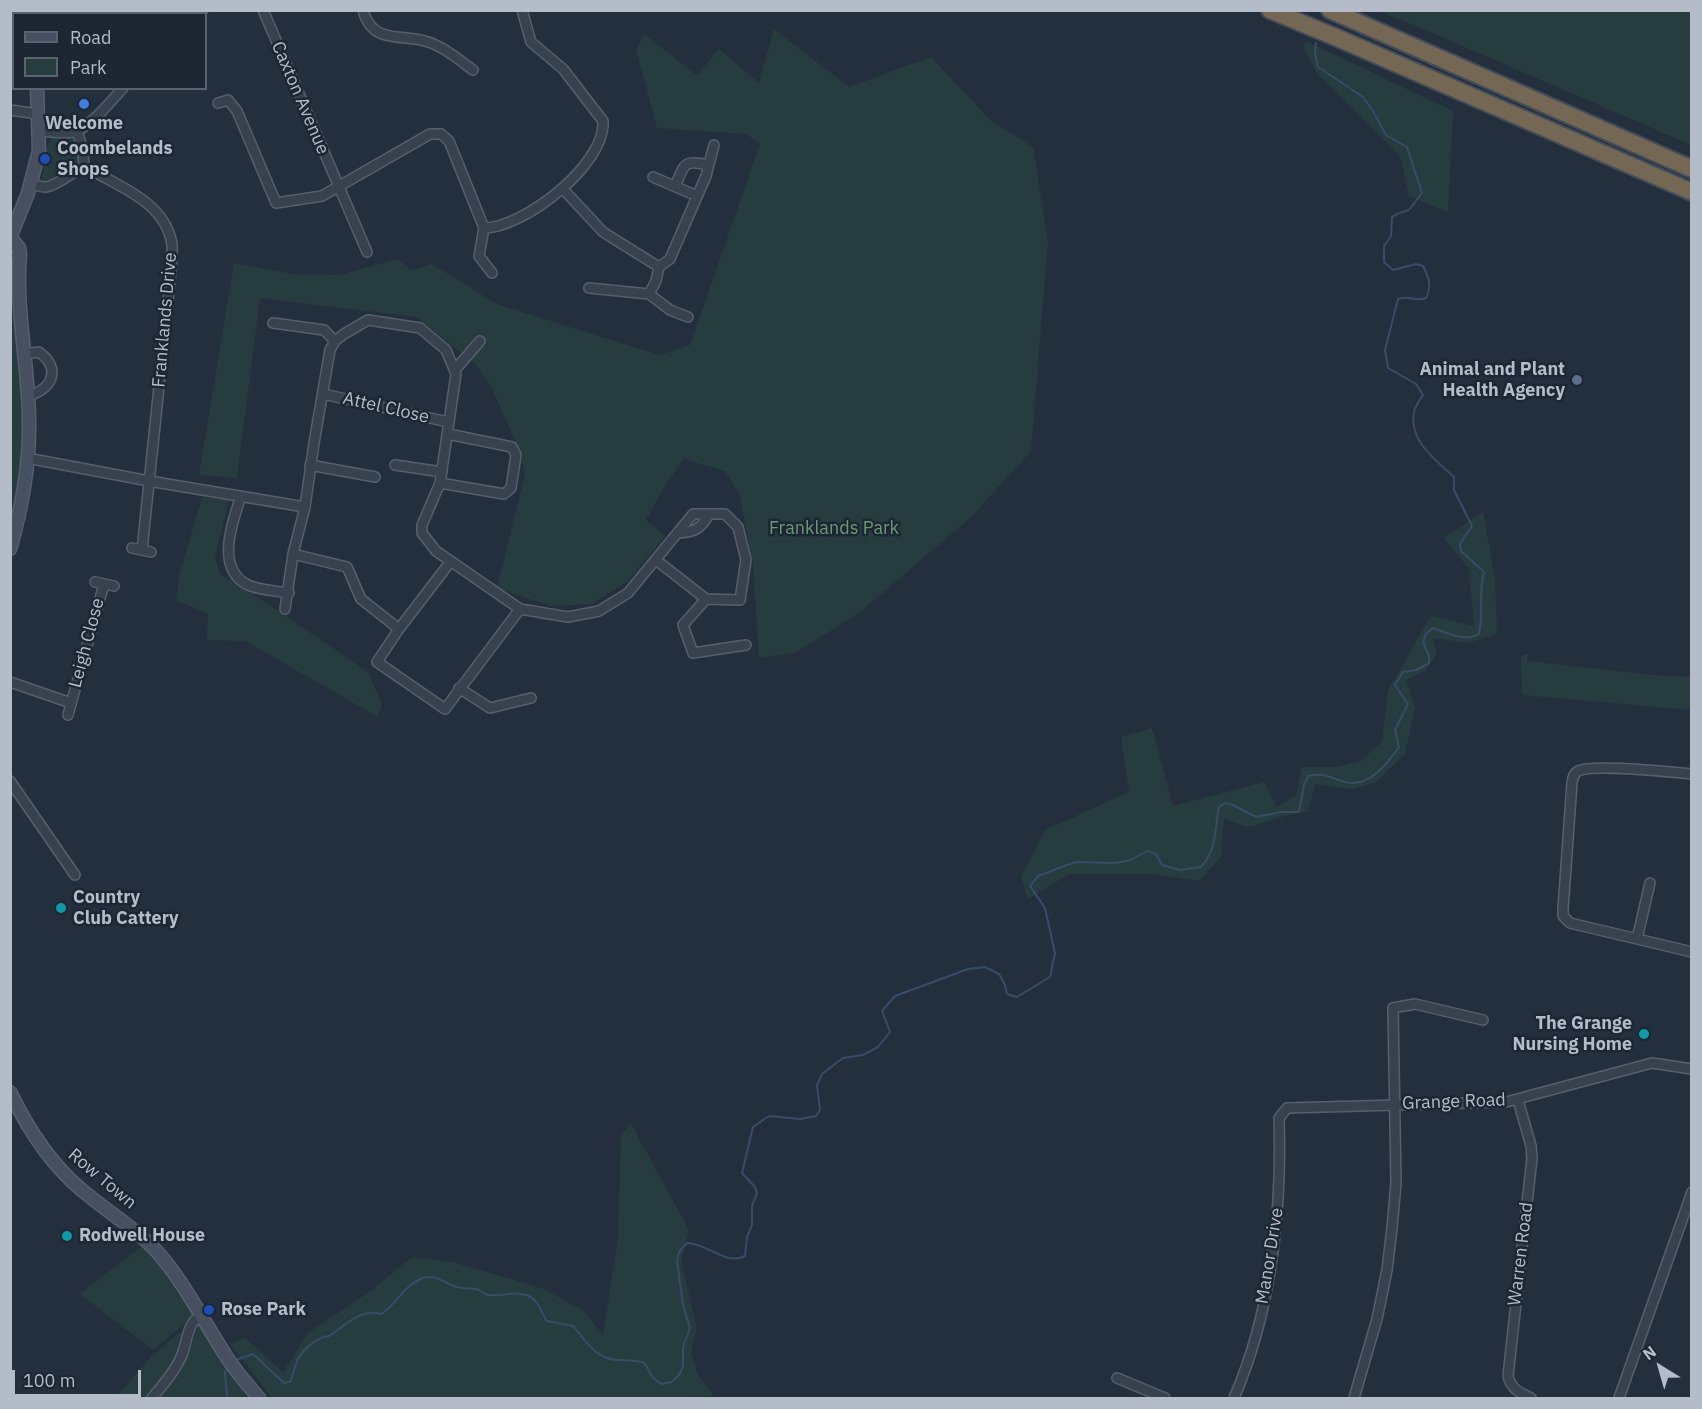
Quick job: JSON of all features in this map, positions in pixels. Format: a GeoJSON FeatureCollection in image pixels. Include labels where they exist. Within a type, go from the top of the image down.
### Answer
{"type":"FeatureCollection","features":[{"type":"Feature","properties":{"kind":"highway"},"geometry":{"type":"LineString","coordinates":[[1270,10],[1692,192]]}},
{"type":"Feature","properties":{"kind":"highway"},"geometry":{"type":"LineString","coordinates":[[1336,13],[1692,169]]}},
{"type":"Feature","properties":{"kind":"street","name":"Caxton Avenue"},"geometry":{"type":"LineString","coordinates":[[263,10],[367,252]]}},
{"type":"Feature","properties":{"kind":"street"},"geometry":{"type":"LineString","coordinates":[[363,10],[374,30],[382,35],[424,41],[449,52],[473,70]]}},
{"type":"Feature","properties":{"kind":"street"},"geometry":{"type":"LineString","coordinates":[[484,228],[492,228],[514,219],[544,204],[564,189],[592,153],[604,129],[603,121],[563,69],[531,42],[522,10]]}},
{"type":"Feature","properties":{"kind":"street"},"geometry":{"type":"LineString","coordinates":[[10,549],[25,489],[29,421],[20,306],[19,249],[10,238],[30,189],[39,151],[37,90]]}},
{"type":"Feature","properties":{"kind":"street"},"geometry":{"type":"LineString","coordinates":[[39,131],[77,130],[95,117],[121,90]]}},
{"type":"Feature","properties":{"kind":"street"},"geometry":{"type":"LineString","coordinates":[[218,103],[228,100],[237,111],[276,203],[322,196],[430,134],[441,134],[449,141],[484,228],[479,256],[492,273]]}},
{"type":"Feature","properties":{"kind":"street"},"geometry":{"type":"LineString","coordinates":[[10,110],[38,114]]}},
{"type":"Feature","properties":{"kind":"street"},"geometry":{"type":"LineString","coordinates":[[30,189],[54,186],[84,166],[83,151],[77,130]]}},
{"type":"Feature","properties":{"kind":"street"},"geometry":{"type":"LineString","coordinates":[[649,294],[659,267],[670,259],[706,176],[714,145]]}},
{"type":"Feature","properties":{"kind":"street"},"geometry":{"type":"LineString","coordinates":[[675,186],[686,164],[690,161],[708,165]]}},
{"type":"Feature","properties":{"kind":"street","name":"Franklands Drive"},"geometry":{"type":"LineString","coordinates":[[84,166],[145,201],[157,212],[171,243],[170,282],[149,481],[146,551],[132,548]]}},
{"type":"Feature","properties":{"kind":"street"},"geometry":{"type":"LineString","coordinates":[[653,177],[697,196]]}},
{"type":"Feature","properties":{"kind":"street"},"geometry":{"type":"LineString","coordinates":[[564,189],[603,232],[659,267]]}},
{"type":"Feature","properties":{"kind":"street"},"geometry":{"type":"LineString","coordinates":[[589,288],[649,294],[670,310],[688,317]]}},
{"type":"Feature","properties":{"kind":"street"},"geometry":{"type":"LineString","coordinates":[[285,609],[293,554],[305,507],[330,350],[335,341],[368,320],[420,328],[446,350],[455,370],[440,483],[422,525],[423,533],[436,551],[520,609],[568,617],[599,611],[628,593],[693,514],[725,514],[738,527],[746,560],[740,600],[706,599],[656,560]]}},
{"type":"Feature","properties":{"kind":"street"},"geometry":{"type":"LineString","coordinates":[[273,322],[324,330],[335,341]]}},
{"type":"Feature","properties":{"kind":"street"},"geometry":{"type":"LineString","coordinates":[[455,370],[480,341]]}},
{"type":"Feature","properties":{"kind":"street"},"geometry":{"type":"LineString","coordinates":[[24,354],[39,352],[47,358],[52,376],[44,389],[27,396]]}},
{"type":"Feature","properties":{"kind":"street","name":"Attel Close"},"geometry":{"type":"LineString","coordinates":[[323,394],[448,422]]}},
{"type":"Feature","properties":{"kind":"street"},"geometry":{"type":"LineString","coordinates":[[440,483],[504,494],[511,488],[515,449],[448,434]]}},
{"type":"Feature","properties":{"kind":"street"},"geometry":{"type":"LineString","coordinates":[[27,458],[305,507]]}},
{"type":"Feature","properties":{"kind":"street"},"geometry":{"type":"LineString","coordinates":[[310,465],[375,477]]}},
{"type":"Feature","properties":{"kind":"street"},"geometry":{"type":"LineString","coordinates":[[395,465],[442,472]]}},
{"type":"Feature","properties":{"kind":"street"},"geometry":{"type":"LineString","coordinates":[[241,496],[234,517],[229,548],[230,566],[237,577],[249,586],[289,593]]}},
{"type":"Feature","properties":{"kind":"street"},"geometry":{"type":"LineString","coordinates":[[293,554],[347,567],[361,599],[399,629]]}},
{"type":"Feature","properties":{"kind":"street"},"geometry":{"type":"LineString","coordinates":[[451,561],[377,662],[445,709],[520,609]]}},
{"type":"Feature","properties":{"kind":"street","name":"Leigh Close"},"geometry":{"type":"LineString","coordinates":[[68,715],[99,583],[114,586]]}},
{"type":"Feature","properties":{"kind":"street"},"geometry":{"type":"LineString","coordinates":[[706,599],[683,625],[693,653],[746,645]]}},
{"type":"Feature","properties":{"kind":"street","name":"Leigh Close"},"geometry":{"type":"LineString","coordinates":[[10,682],[71,703]]}},
{"type":"Feature","properties":{"kind":"street"},"geometry":{"type":"LineString","coordinates":[[459,688],[490,708],[531,698]]}},
{"type":"Feature","properties":{"kind":"street"},"geometry":{"type":"LineString","coordinates":[[1692,774],[1586,769],[1576,772],[1573,776],[1563,916],[1570,923],[1692,952]]}},
{"type":"Feature","properties":{"kind":"street"},"geometry":{"type":"LineString","coordinates":[[10,781],[75,875]]}},
{"type":"Feature","properties":{"kind":"street"},"geometry":{"type":"LineString","coordinates":[[1637,939],[1650,883]]}},
{"type":"Feature","properties":{"kind":"street"},"geometry":{"type":"LineString","coordinates":[[1354,1398],[1369,1350],[1387,1270],[1396,1183],[1393,1008],[1415,1004],[1483,1020]]}},
{"type":"Feature","properties":{"kind":"street","name":"Grange Road"},"geometry":{"type":"LineString","coordinates":[[1284,1111],[1294,1107],[1494,1103],[1518,1100],[1652,1063],[1692,1069]]}},
{"type":"Feature","properties":{"kind":"street","name":"Row Town"},"geometry":{"type":"LineString","coordinates":[[10,1092],[32,1132],[54,1163],[85,1193],[129,1225],[182,1283],[239,1374],[259,1398]]}},
{"type":"Feature","properties":{"kind":"street","name":"Warren Road"},"geometry":{"type":"LineString","coordinates":[[1518,1100],[1531,1146],[1532,1158],[1508,1376],[1510,1384],[1517,1391],[1531,1398]]}},
{"type":"Feature","properties":{"kind":"street","name":"Manor Drive"},"geometry":{"type":"LineString","coordinates":[[1234,1398],[1248,1360],[1272,1268],[1280,1191],[1279,1118],[1284,1111]]}},
{"type":"Feature","properties":{"kind":"street"},"geometry":{"type":"LineString","coordinates":[[1619,1398],[1692,1192]]}},
{"type":"Feature","properties":{"kind":"street"},"geometry":{"type":"LineString","coordinates":[[152,1398],[172,1374],[182,1355],[189,1328],[202,1314]]}},
{"type":"Feature","properties":{"kind":"street"},"geometry":{"type":"LineString","coordinates":[[1117,1378],[1165,1398]]}},
{"type":"Feature","properties":{"kind":"green space"},"geometry":{"type":"Polygon","coordinates":[[[1377,11],[1691,11],[1691,145],[1414,25],[1377,11]]]}},
{"type":"Feature","properties":{"kind":"green space","name":"Franklands Park"},"geometry":{"type":"Polygon","coordinates":[[[774,29],[849,87],[931,57],[991,121],[1033,147],[1048,241],[1031,451],[971,517],[859,613],[795,653],[759,658],[753,565],[740,496],[725,471],[684,459],[664,487],[646,520],[665,536],[627,582],[592,604],[551,606],[497,588],[525,475],[520,451],[489,383],[475,364],[416,317],[260,298],[237,478],[199,475],[234,263],[293,274],[340,275],[397,259],[411,270],[432,264],[497,304],[659,355],[690,345],[760,144],[746,134],[657,128],[636,50],[644,34],[697,75],[719,49],[759,83],[774,29]]]}},
{"type":"Feature","properties":{"kind":"green space"},"geometry":{"type":"Polygon","coordinates":[[[1306,41],[1453,111],[1448,212],[1409,196],[1400,156],[1316,72],[1303,47],[1306,41]]]}},
{"type":"Feature","properties":{"kind":"green space"},"geometry":{"type":"Polygon","coordinates":[[[55,135],[69,136],[76,140],[81,163],[52,180],[42,181],[47,150],[55,135]]]}},
{"type":"Feature","properties":{"kind":"green space"},"geometry":{"type":"Polygon","coordinates":[[[11,260],[23,404],[22,463],[11,514],[11,260]]]}},
{"type":"Feature","properties":{"kind":"green space"},"geometry":{"type":"Polygon","coordinates":[[[202,497],[229,500],[215,557],[220,574],[368,672],[382,703],[378,717],[245,641],[207,640],[208,614],[176,600],[180,573],[202,497]]]}},
{"type":"Feature","properties":{"kind":"green space"},"geometry":{"type":"Polygon","coordinates":[[[1483,512],[1495,578],[1497,634],[1468,643],[1433,638],[1437,654],[1425,671],[1406,680],[1415,707],[1405,754],[1375,783],[1351,789],[1315,784],[1308,812],[1299,812],[1247,827],[1224,818],[1221,857],[1199,881],[1151,874],[1069,874],[1028,899],[1021,877],[1045,830],[1129,792],[1121,737],[1152,728],[1173,806],[1264,782],[1277,807],[1296,795],[1302,767],[1337,767],[1361,761],[1382,741],[1388,690],[1431,616],[1474,626],[1469,569],[1444,538],[1483,512]]]}},
{"type":"Feature","properties":{"kind":"green space"},"geometry":{"type":"Polygon","coordinates":[[[1528,654],[1527,661],[1691,677],[1691,710],[1522,695],[1521,657],[1528,654]]]}},
{"type":"Feature","properties":{"kind":"green space"},"geometry":{"type":"Polygon","coordinates":[[[631,1124],[689,1230],[681,1260],[697,1328],[691,1352],[698,1375],[714,1396],[671,1398],[272,1398],[230,1344],[245,1338],[283,1372],[308,1333],[369,1292],[412,1257],[456,1263],[544,1289],[584,1311],[603,1335],[618,1238],[621,1134],[631,1124]]]}},
{"type":"Feature","properties":{"kind":"green space"},"geometry":{"type":"Polygon","coordinates":[[[141,1247],[164,1270],[194,1316],[153,1350],[80,1294],[141,1247]]]}},
{"type":"Feature","properties":{"kind":"green space"},"geometry":{"type":"Polygon","coordinates":[[[199,1324],[247,1398],[115,1398],[153,1355],[180,1332],[190,1343],[199,1324]]]}},
{"type":"Feature","properties":{"kind":"waterway"},"geometry":{"type":"LineString","coordinates":[[235,1362],[253,1354],[284,1383],[290,1382],[298,1359],[311,1344],[329,1336],[360,1315],[381,1314],[410,1285],[423,1278],[432,1277],[459,1288],[476,1289],[488,1295],[524,1294],[529,1296],[538,1304],[547,1321],[573,1326],[601,1355],[611,1359],[642,1362],[657,1381],[662,1384],[671,1382],[679,1375],[683,1366],[683,1347],[690,1328],[683,1305],[677,1261],[679,1252],[687,1243],[702,1246],[731,1258],[745,1256],[747,1237],[752,1225],[752,1206],[757,1193],[755,1187],[742,1173],[753,1127],[769,1116],[800,1119],[816,1116],[820,1110],[817,1085],[822,1074],[843,1058],[863,1055],[878,1047],[890,1032],[882,1011],[895,996],[968,969],[985,967],[999,974],[1007,994],[1017,997],[1050,977],[1055,953],[1045,908],[1030,886],[1038,876],[1075,862],[1116,863],[1131,860],[1147,851],[1156,854],[1162,865],[1180,870],[1201,867],[1213,846],[1219,807],[1225,803],[1256,817],[1281,812],[1299,812],[1308,776],[1320,775],[1344,782],[1358,783],[1379,771],[1390,759],[1399,747],[1395,730],[1408,704],[1395,685],[1403,672],[1416,670],[1429,663],[1429,656],[1423,642],[1426,634],[1433,628],[1462,637],[1479,634],[1484,572],[1461,551],[1460,544],[1472,526],[1454,490],[1454,477],[1425,449],[1415,432],[1414,412],[1423,395],[1416,384],[1388,368],[1385,350],[1398,299],[1426,298],[1429,290],[1428,278],[1423,266],[1416,264],[1393,270],[1384,262],[1384,246],[1391,236],[1392,217],[1409,210],[1422,193],[1407,147],[1386,135],[1363,97],[1318,67],[1315,54],[1316,43]]}},
{"type":"Feature","properties":{"kind":"waterway"},"geometry":{"type":"LineString","coordinates":[[227,1398],[225,1372],[229,1368]]}},
{"type":"Feature","properties":{"kind":"place","name":"Welcome"},"geometry":{"type":"Point","coordinates":[84,104]}},
{"type":"Feature","properties":{"kind":"place","name":"Coombelands Shops"},"geometry":{"type":"Point","coordinates":[45,159]}},
{"type":"Feature","properties":{"kind":"place","name":"Animal and Plant Health Agency"},"geometry":{"type":"Point","coordinates":[1577,380]}},
{"type":"Feature","properties":{"kind":"place","name":"Country Club Cattery"},"geometry":{"type":"Point","coordinates":[61,908]}},
{"type":"Feature","properties":{"kind":"place","name":"The Grange Nursing Home"},"geometry":{"type":"Point","coordinates":[1644,1034]}},
{"type":"Feature","properties":{"kind":"place","name":"Rodwell House"},"geometry":{"type":"Point","coordinates":[67,1236]}},
{"type":"Feature","properties":{"kind":"place","name":"Rose Park"},"geometry":{"type":"Point","coordinates":[209,1310]}}]}
